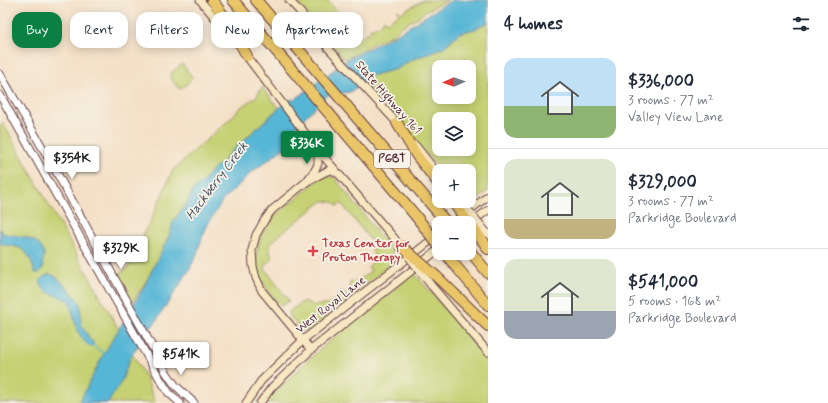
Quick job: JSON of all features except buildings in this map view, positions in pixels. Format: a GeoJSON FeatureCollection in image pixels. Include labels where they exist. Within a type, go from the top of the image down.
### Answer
{"type":"FeatureCollection","features":[{"type":"Feature","properties":{"kind":"highway"},"geometry":{"type":"LineString","coordinates":[[212,0],[229,23],[247,56]]}},
{"type":"Feature","properties":{"kind":"highway","name":"PGBT"},"geometry":{"type":"LineString","coordinates":[[233,0],[432,237]]}},
{"type":"Feature","properties":{"kind":"highway","name":"PGBT"},"geometry":{"type":"LineString","coordinates":[[256,0],[441,216]]}},
{"type":"Feature","properties":{"kind":"highway"},"geometry":{"type":"LineString","coordinates":[[397,123],[417,156],[432,175]]}},
{"type":"Feature","properties":{"kind":"highway"},"geometry":{"type":"LineString","coordinates":[[476,230],[486,239]]}},
{"type":"Feature","properties":{"kind":"highway"},"geometry":{"type":"LineString","coordinates":[[397,242],[433,280],[488,326]]}},
{"type":"Feature","properties":{"kind":"highway"},"geometry":{"type":"LineString","coordinates":[[476,258],[488,273]]}},
{"type":"Feature","properties":{"kind":"highway"},"geometry":{"type":"LineString","coordinates":[[450,260],[488,305]]}},
{"type":"Feature","properties":{"kind":"main road"},"geometry":{"type":"LineString","coordinates":[[200,0],[247,56],[318,150],[397,242]]}},
{"type":"Feature","properties":{"kind":"main road","name":"State Highway 161"},"geometry":{"type":"LineString","coordinates":[[289,0],[300,12]]}},
{"type":"Feature","properties":{"kind":"main road"},"geometry":{"type":"LineString","coordinates":[[294,0],[300,12]]}},
{"type":"Feature","properties":{"kind":"main road","name":"State Highway 161"},"geometry":{"type":"LineString","coordinates":[[328,48],[397,123],[432,166]]}},
{"type":"Feature","properties":{"kind":"main road"},"geometry":{"type":"LineString","coordinates":[[306,182],[318,164],[318,150]]}},
{"type":"Feature","properties":{"kind":"main road"},"geometry":{"type":"LineString","coordinates":[[311,350],[262,291],[256,278],[252,261],[252,250],[256,235],[272,210],[306,182],[327,171],[332,170],[338,173]]}},
{"type":"Feature","properties":{"kind":"main road"},"geometry":{"type":"LineString","coordinates":[[462,216],[488,196]]}},
{"type":"Feature","properties":{"kind":"main road"},"geometry":{"type":"LineString","coordinates":[[466,208],[486,239]]}},
{"type":"Feature","properties":{"kind":"main road"},"geometry":{"type":"LineString","coordinates":[[476,219],[488,210]]}},
{"type":"Feature","properties":{"kind":"main road","name":"West Royal Lane"},"geometry":{"type":"LineString","coordinates":[[246,403],[261,381],[303,340],[432,239]]}},
{"type":"Feature","properties":{"kind":"main road","name":"West Royal Lane"},"geometry":{"type":"LineString","coordinates":[[260,403],[272,387],[311,350],[432,255]]}},
{"type":"Feature","properties":{"kind":"main road"},"geometry":{"type":"LineString","coordinates":[[433,280],[488,352]]}},
{"type":"Feature","properties":{"kind":"street"},"geometry":{"type":"LineString","coordinates":[[0,74],[53,166],[166,372],[175,385],[194,403]]}},
{"type":"Feature","properties":{"kind":"street"},"geometry":{"type":"LineString","coordinates":[[0,95],[152,366],[170,393],[180,403]]}},
{"type":"Feature","properties":{"kind":"green space"},"geometry":{"type":"Polygon","coordinates":[[[296,0],[327,0],[338,12],[305,12],[296,0]]]}},
{"type":"Feature","properties":{"kind":"green space"},"geometry":{"type":"Polygon","coordinates":[[[423,0],[448,0],[424,12],[420,16],[402,26],[394,34],[345,59],[334,48],[363,48],[363,35],[371,31],[370,28],[382,23],[384,19],[387,22],[399,14],[397,11],[398,10],[401,13],[423,0]]]}},
{"type":"Feature","properties":{"kind":"green space"},"geometry":{"type":"Polygon","coordinates":[[[488,22],[488,191],[476,201],[476,164],[435,164],[364,82],[373,75],[397,69],[409,61],[444,47],[459,33],[475,29],[488,22]]]}},
{"type":"Feature","properties":{"kind":"green space"},"geometry":{"type":"Polygon","coordinates":[[[182,64],[193,78],[181,89],[177,87],[170,78],[171,73],[182,64]]]}},
{"type":"Feature","properties":{"kind":"green space"},"geometry":{"type":"Polygon","coordinates":[[[262,87],[279,108],[228,155],[132,303],[118,274],[127,269],[141,246],[144,232],[151,220],[173,170],[230,119],[241,107],[256,97],[262,87]]]}},
{"type":"Feature","properties":{"kind":"green space"},"geometry":{"type":"Polygon","coordinates":[[[3,123],[146,378],[155,403],[0,403],[0,125],[3,123]]]}},
{"type":"Feature","properties":{"kind":"green space"},"geometry":{"type":"Polygon","coordinates":[[[323,176],[334,177],[393,252],[395,261],[356,292],[353,292],[349,285],[352,280],[355,283],[371,271],[368,267],[374,259],[371,249],[375,246],[341,203],[337,206],[333,202],[323,201],[270,244],[270,254],[273,258],[266,264],[265,269],[289,301],[281,306],[264,285],[260,276],[256,256],[258,246],[266,227],[272,218],[323,176]]]}},
{"type":"Feature","properties":{"kind":"green space"},"geometry":{"type":"Polygon","coordinates":[[[414,273],[488,362],[488,403],[266,403],[318,351],[414,273]]]}},
{"type":"Feature","properties":{"kind":"green space"},"geometry":{"type":"Polygon","coordinates":[[[344,292],[348,299],[308,331],[301,330],[290,316],[289,312],[302,302],[305,301],[315,306],[323,304],[326,306],[339,296],[337,294],[344,292]]]}},
{"type":"Feature","properties":{"kind":"water","name":"Hackberry Creek"},"geometry":{"type":"Polygon","coordinates":[[[452,0],[488,0],[488,22],[475,29],[459,33],[444,47],[409,61],[397,69],[373,75],[350,92],[328,95],[291,132],[284,148],[252,172],[223,200],[208,224],[197,254],[188,272],[131,356],[122,380],[108,403],[77,403],[81,399],[102,357],[141,292],[169,236],[173,222],[190,198],[192,191],[204,181],[207,175],[223,163],[228,155],[279,108],[291,99],[294,100],[348,59],[395,35],[452,0]]]}},
{"type":"Feature","properties":{"kind":"water"},"geometry":{"type":"Polygon","coordinates":[[[0,229],[2,233],[33,240],[42,248],[44,258],[42,264],[44,266],[39,273],[35,273],[28,255],[22,249],[0,243],[0,229]]]}},
{"type":"Feature","properties":{"kind":"water"},"geometry":{"type":"Polygon","coordinates":[[[49,274],[55,276],[80,303],[83,327],[89,339],[94,343],[91,347],[82,338],[76,326],[69,301],[48,292],[42,287],[40,282],[43,277],[49,274]]]}},
{"type":"Feature","properties":{"kind":"waterway"},"geometry":{"type":"LineString","coordinates":[[92,345],[105,354]]}},
{"type":"Feature","properties":{"kind":"place","name":"Texas Center for Proton Therapy"},"geometry":{"type":"Point","coordinates":[313,251]}}]}
